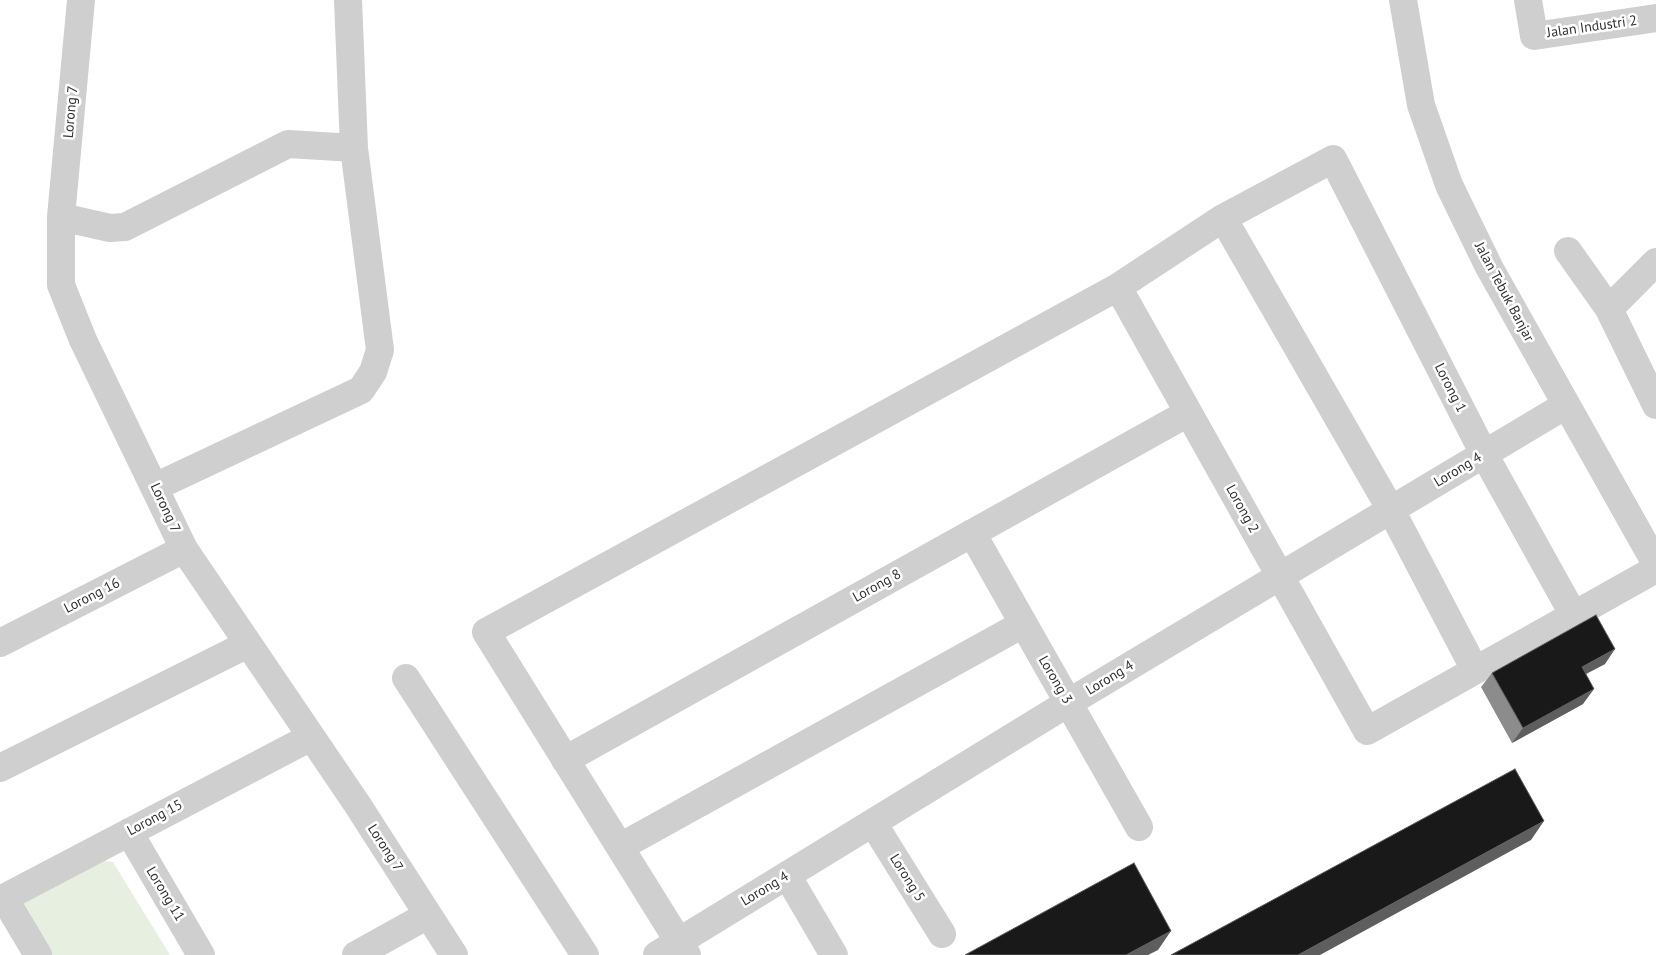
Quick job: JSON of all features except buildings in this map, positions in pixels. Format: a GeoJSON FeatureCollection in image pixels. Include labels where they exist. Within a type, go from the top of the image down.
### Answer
{"type":"FeatureCollection","features":[{"type":"Feature","properties":{"kind":"street","name":"Lorong 7"},"geometry":{"type":"LineString","coordinates":[[81,0],[61,217],[61,286],[83,340],[184,550],[311,737],[454,955]]}},
{"type":"Feature","properties":{"kind":"street"},"geometry":{"type":"LineString","coordinates":[[155,488],[361,390],[373,372],[380,350],[354,148],[348,0]]}},
{"type":"Feature","properties":{"kind":"street","name":"Jalan Tebuk Banjar"},"geometry":{"type":"LineString","coordinates":[[1403,0],[1421,105],[1449,185],[1489,266],[1656,564]]}},
{"type":"Feature","properties":{"kind":"street","name":"Jalan Industri 2"},"geometry":{"type":"LineString","coordinates":[[1528,0],[1534,36],[1656,18]]}},
{"type":"Feature","properties":{"kind":"street"},"geometry":{"type":"LineString","coordinates":[[61,217],[110,228],[125,227],[288,144],[354,148]]}},
{"type":"Feature","properties":{"kind":"street","name":"Lorong 1"},"geometry":{"type":"LineString","coordinates":[[1223,218],[1333,159],[1484,454],[1573,614]]}},
{"type":"Feature","properties":{"kind":"street"},"geometry":{"type":"LineString","coordinates":[[674,950],[620,847],[486,632],[1118,287],[1223,218],[1392,510],[1474,670],[1656,569]]}},
{"type":"Feature","properties":{"kind":"street"},"geometry":{"type":"LineString","coordinates":[[1568,251],[1609,309],[1656,406]]}},
{"type":"Feature","properties":{"kind":"street"},"geometry":{"type":"LineString","coordinates":[[1609,309],[1656,262]]}},
{"type":"Feature","properties":{"kind":"street","name":"Lorong 2"},"geometry":{"type":"LineString","coordinates":[[1118,287],[1367,731],[1474,670]]}},
{"type":"Feature","properties":{"kind":"street","name":"Lorong 4"},"geometry":{"type":"LineString","coordinates":[[674,950],[787,875],[1068,703],[1566,405]]}},
{"type":"Feature","properties":{"kind":"street","name":"Lorong 8"},"geometry":{"type":"LineString","coordinates":[[565,760],[1188,412]]}},
{"type":"Feature","properties":{"kind":"street","name":"Lorong 3"},"geometry":{"type":"LineString","coordinates":[[972,533],[1138,826]]}},
{"type":"Feature","properties":{"kind":"street","name":"Lorong 16"},"geometry":{"type":"LineString","coordinates":[[0,643],[184,550]]}},
{"type":"Feature","properties":{"kind":"street"},"geometry":{"type":"LineString","coordinates":[[620,847],[1023,624]]}},
{"type":"Feature","properties":{"kind":"street"},"geometry":{"type":"LineString","coordinates":[[0,768],[248,644]]}},
{"type":"Feature","properties":{"kind":"street"},"geometry":{"type":"LineString","coordinates":[[406,678],[584,955]]}},
{"type":"Feature","properties":{"kind":"street","name":"Lorong 15"},"geometry":{"type":"LineString","coordinates":[[2,899],[311,737]]}},
{"type":"Feature","properties":{"kind":"street","name":"Lorong 5"},"geometry":{"type":"LineString","coordinates":[[873,823],[942,934]]}},
{"type":"Feature","properties":{"kind":"street","name":"Lorong 11"},"geometry":{"type":"LineString","coordinates":[[129,832],[201,955]]}},
{"type":"Feature","properties":{"kind":"street"},"geometry":{"type":"LineString","coordinates":[[787,875],[834,955]]}},
{"type":"Feature","properties":{"kind":"street"},"geometry":{"type":"LineString","coordinates":[[2,899],[38,955]]}},
{"type":"Feature","properties":{"kind":"street"},"geometry":{"type":"LineString","coordinates":[[356,955],[428,915]]}},
{"type":"Feature","properties":{"kind":"green space"},"geometry":{"type":"Polygon","coordinates":[[[95,860],[113,862],[170,955],[47,955],[22,902],[95,860]]]}}]}
